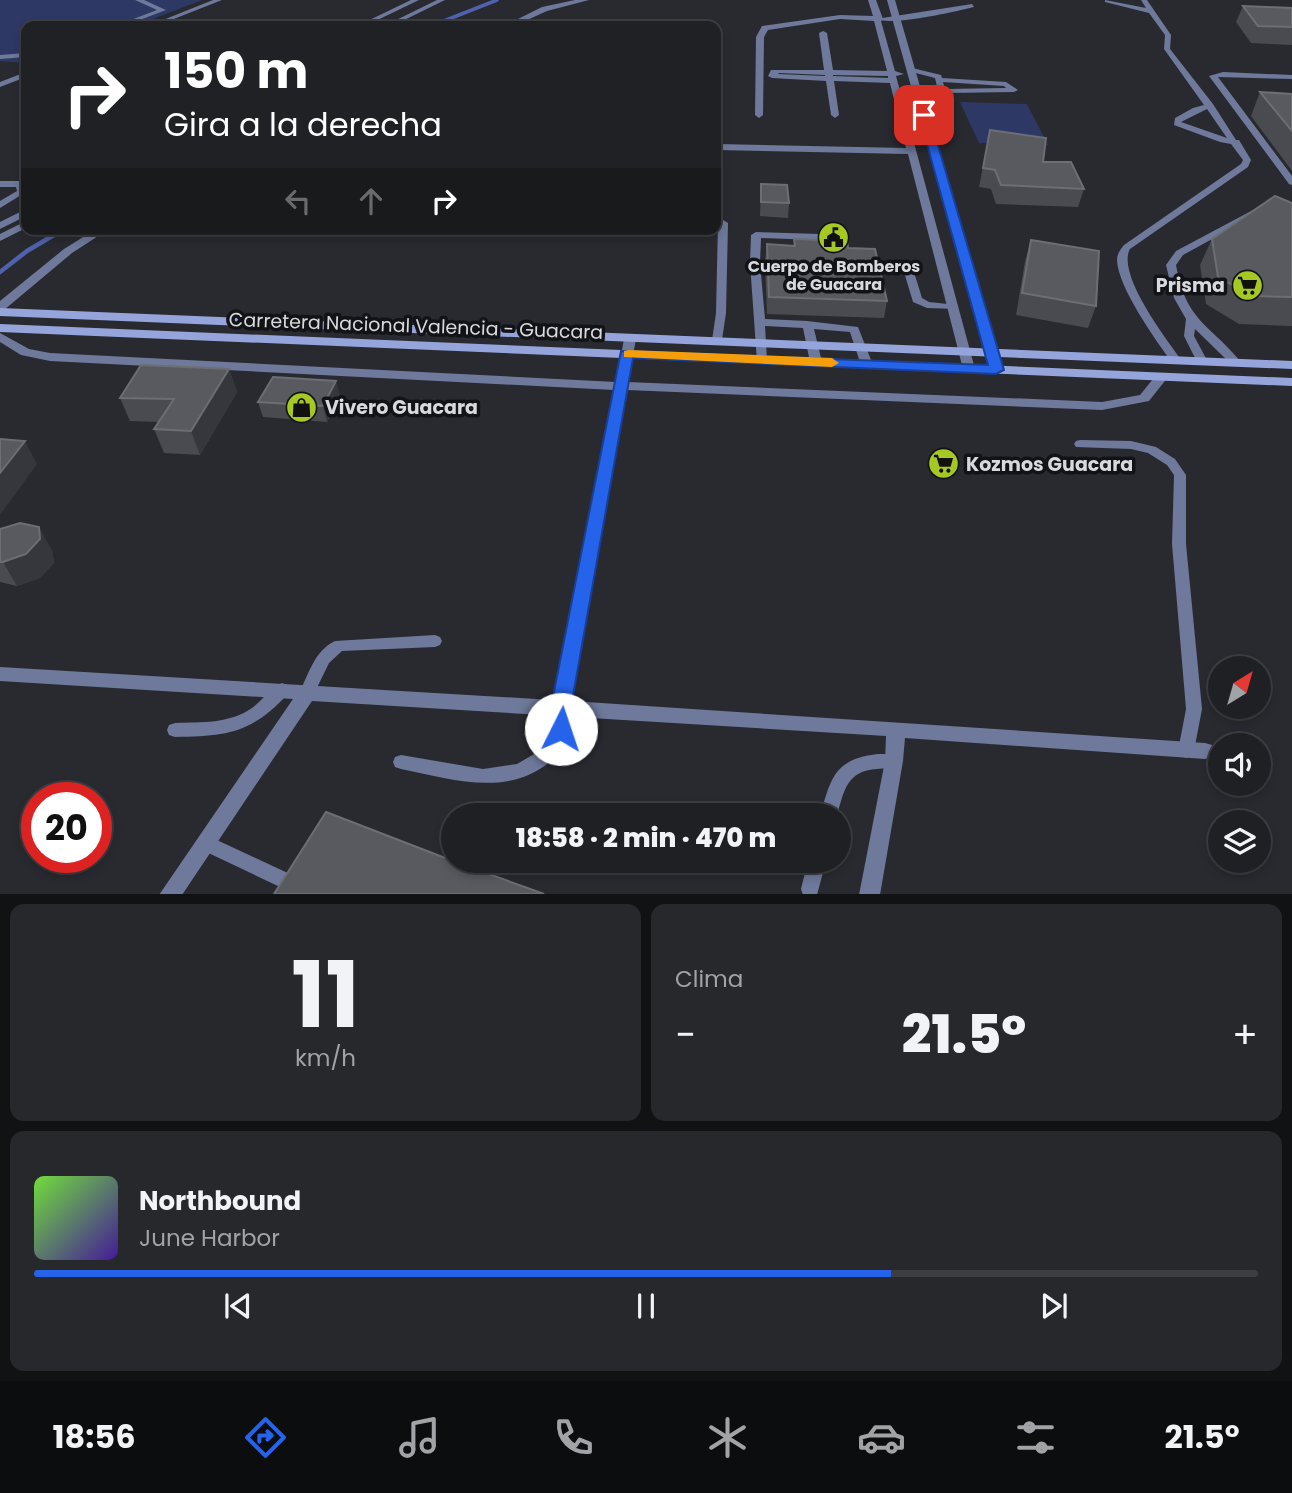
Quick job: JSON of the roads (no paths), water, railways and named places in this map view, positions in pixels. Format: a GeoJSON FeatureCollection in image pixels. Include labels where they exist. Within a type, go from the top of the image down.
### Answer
{"type":"FeatureCollection","features":[{"type":"Feature","properties":{"kind":"main road","name":"Carretera Nacional Valencia - Guacara"},"geometry":{"type":"LineString","coordinates":[[0,310],[628,346],[761,360],[1292,382]]}},
{"type":"Feature","properties":{"kind":"main road","name":"Carretera Nacional Valencia - Guacara"},"geometry":{"type":"LineString","coordinates":[[0,328],[628,346],[717,340],[1292,365]]}},
{"type":"Feature","properties":{"kind":"street"},"geometry":{"type":"LineString","coordinates":[[519,21],[545,9],[585,0]]}},
{"type":"Feature","properties":{"kind":"street"},"geometry":{"type":"LineString","coordinates":[[872,0],[969,369]]}},
{"type":"Feature","properties":{"kind":"street"},"geometry":{"type":"LineString","coordinates":[[891,0],[996,370]]}},
{"type":"Feature","properties":{"kind":"street"},"geometry":{"type":"LineString","coordinates":[[759,115],[760,37],[765,28],[840,16],[879,19]]}},
{"type":"Feature","properties":{"kind":"street"},"geometry":{"type":"LineString","coordinates":[[823,33],[835,115]]}},
{"type":"Feature","properties":{"kind":"street"},"geometry":{"type":"LineString","coordinates":[[829,75],[772,76],[776,71],[893,77],[911,71]]}},
{"type":"Feature","properties":{"kind":"street"},"geometry":{"type":"LineString","coordinates":[[721,146],[913,151]]}},
{"type":"Feature","properties":{"kind":"street"},"geometry":{"type":"LineString","coordinates":[[0,310],[6,297],[94,235]]}},
{"type":"Feature","properties":{"kind":"street"},"geometry":{"type":"LineString","coordinates":[[0,337],[36,356],[619,386],[1102,406],[1144,398],[1163,377]]}},
{"type":"Feature","properties":{"kind":"street"},"geometry":{"type":"LineString","coordinates":[[561,707],[628,346]]}},
{"type":"Feature","properties":{"kind":"street"},"geometry":{"type":"LineString","coordinates":[[0,674],[561,707],[1196,751]]}},
{"type":"Feature","properties":{"kind":"street"},"geometry":{"type":"LineString","coordinates":[[169,894],[307,693]]}},
{"type":"Feature","properties":{"kind":"street"},"geometry":{"type":"LineString","coordinates":[[869,894],[894,761],[896,729]]}},
{"type":"Feature","properties":{"kind":"lane"},"geometry":{"type":"LineString","coordinates":[[132,21],[163,10],[138,0]]}},
{"type":"Feature","properties":{"kind":"lane"},"geometry":{"type":"LineString","coordinates":[[164,21],[219,0]]}},
{"type":"Feature","properties":{"kind":"lane"},"geometry":{"type":"LineString","coordinates":[[371,21],[416,0]]}},
{"type":"Feature","properties":{"kind":"lane"},"geometry":{"type":"LineString","coordinates":[[398,21],[442,0]]}},
{"type":"Feature","properties":{"kind":"lane"},"geometry":{"type":"LineString","coordinates":[[409,21],[452,0]]}},
{"type":"Feature","properties":{"kind":"lane"},"geometry":{"type":"LineString","coordinates":[[1144,0],[1168,36],[1167,49],[1245,156],[1245,165],[1127,247],[1122,254],[1126,277],[1177,361]]}},
{"type":"Feature","properties":{"kind":"lane"},"geometry":{"type":"LineString","coordinates":[[1107,1],[1151,11]]}},
{"type":"Feature","properties":{"kind":"lane"},"geometry":{"type":"LineString","coordinates":[[879,19],[898,19],[972,6]]}},
{"type":"Feature","properties":{"kind":"lane"},"geometry":{"type":"LineString","coordinates":[[0,57],[21,55]]}},
{"type":"Feature","properties":{"kind":"lane"},"geometry":{"type":"LineString","coordinates":[[909,134],[950,133],[939,80],[935,75],[911,71]]}},
{"type":"Feature","properties":{"kind":"lane"},"geometry":{"type":"LineString","coordinates":[[1292,77],[1223,74],[1213,76],[1292,182]]}},
{"type":"Feature","properties":{"kind":"lane"},"geometry":{"type":"LineString","coordinates":[[0,85],[21,76]]}},
{"type":"Feature","properties":{"kind":"lane"},"geometry":{"type":"LineString","coordinates":[[939,80],[1006,84],[1014,90],[942,91]]}},
{"type":"Feature","properties":{"kind":"lane"},"geometry":{"type":"LineString","coordinates":[[1210,106],[1196,110],[1177,123],[1236,142]]}},
{"type":"Feature","properties":{"kind":"lane"},"geometry":{"type":"LineString","coordinates":[[0,184],[21,185]]}},
{"type":"Feature","properties":{"kind":"lane"},"geometry":{"type":"LineString","coordinates":[[0,205],[21,193]]}},
{"type":"Feature","properties":{"kind":"lane"},"geometry":{"type":"LineString","coordinates":[[1236,363],[1212,337],[1190,321],[1181,305],[1171,271],[1172,261],[1179,253],[1258,210]]}},
{"type":"Feature","properties":{"kind":"lane"},"geometry":{"type":"LineString","coordinates":[[0,226],[21,215]]}},
{"type":"Feature","properties":{"kind":"lane"},"geometry":{"type":"LineString","coordinates":[[757,222],[755,263],[761,360]]}},
{"type":"Feature","properties":{"kind":"lane"},"geometry":{"type":"LineString","coordinates":[[717,340],[721,313],[723,223]]}},
{"type":"Feature","properties":{"kind":"lane"},"geometry":{"type":"LineString","coordinates":[[0,238],[21,227]]}},
{"type":"Feature","properties":{"kind":"lane"},"geometry":{"type":"LineString","coordinates":[[756,235],[820,237],[827,240],[829,251]]}},
{"type":"Feature","properties":{"kind":"lane"},"geometry":{"type":"LineString","coordinates":[[909,272],[917,300],[953,307]]}},
{"type":"Feature","properties":{"kind":"lane"},"geometry":{"type":"LineString","coordinates":[[1190,321],[1189,336],[1202,362]]}},
{"type":"Feature","properties":{"kind":"lane"},"geometry":{"type":"LineString","coordinates":[[760,322],[854,328],[867,365]]}},
{"type":"Feature","properties":{"kind":"lane"},"geometry":{"type":"LineString","coordinates":[[807,324],[816,362]]}},
{"type":"Feature","properties":{"kind":"lane"},"geometry":{"type":"LineString","coordinates":[[1080,444],[1131,445],[1152,450],[1171,462],[1180,475],[1179,544],[1196,751]]}},
{"type":"Feature","properties":{"kind":"lane"},"geometry":{"type":"LineString","coordinates":[[307,693],[323,655],[331,648],[340,645],[435,641]]}},
{"type":"Feature","properties":{"kind":"lane"},"geometry":{"type":"LineString","coordinates":[[175,730],[216,729],[252,719],[282,690]]}},
{"type":"Feature","properties":{"kind":"lane"},"geometry":{"type":"LineString","coordinates":[[401,762],[483,777],[520,771],[547,755],[561,729],[561,707]]}},
{"type":"Feature","properties":{"kind":"lane"},"geometry":{"type":"LineString","coordinates":[[832,803],[839,780],[861,761],[894,761]]}},
{"type":"Feature","properties":{"kind":"lane"},"geometry":{"type":"LineString","coordinates":[[206,843],[286,881]]}},
{"type":"Feature","properties":{"kind":"lane"},"geometry":{"type":"LineString","coordinates":[[810,889],[814,873]]}},
{"type":"Feature","properties":{"kind":"waterway"},"geometry":{"type":"LineString","coordinates":[[444,21],[497,0]]}},
{"type":"Feature","properties":{"kind":"waterway"},"geometry":{"type":"LineString","coordinates":[[0,272],[54,235]]}},
{"type":"Feature","properties":{"kind":"place","name":"Cuerpo de Bomberos de Guacara"},"geometry":{"type":"Point","coordinates":[834,237]}},
{"type":"Feature","properties":{"kind":"place","name":"Prisma"},"geometry":{"type":"Point","coordinates":[1248,285]}},
{"type":"Feature","properties":{"kind":"place","name":"Vivero Guacara"},"geometry":{"type":"Point","coordinates":[302,407]}},
{"type":"Feature","properties":{"kind":"place","name":"Kozmos Guacara"},"geometry":{"type":"Point","coordinates":[943,464]}}]}
